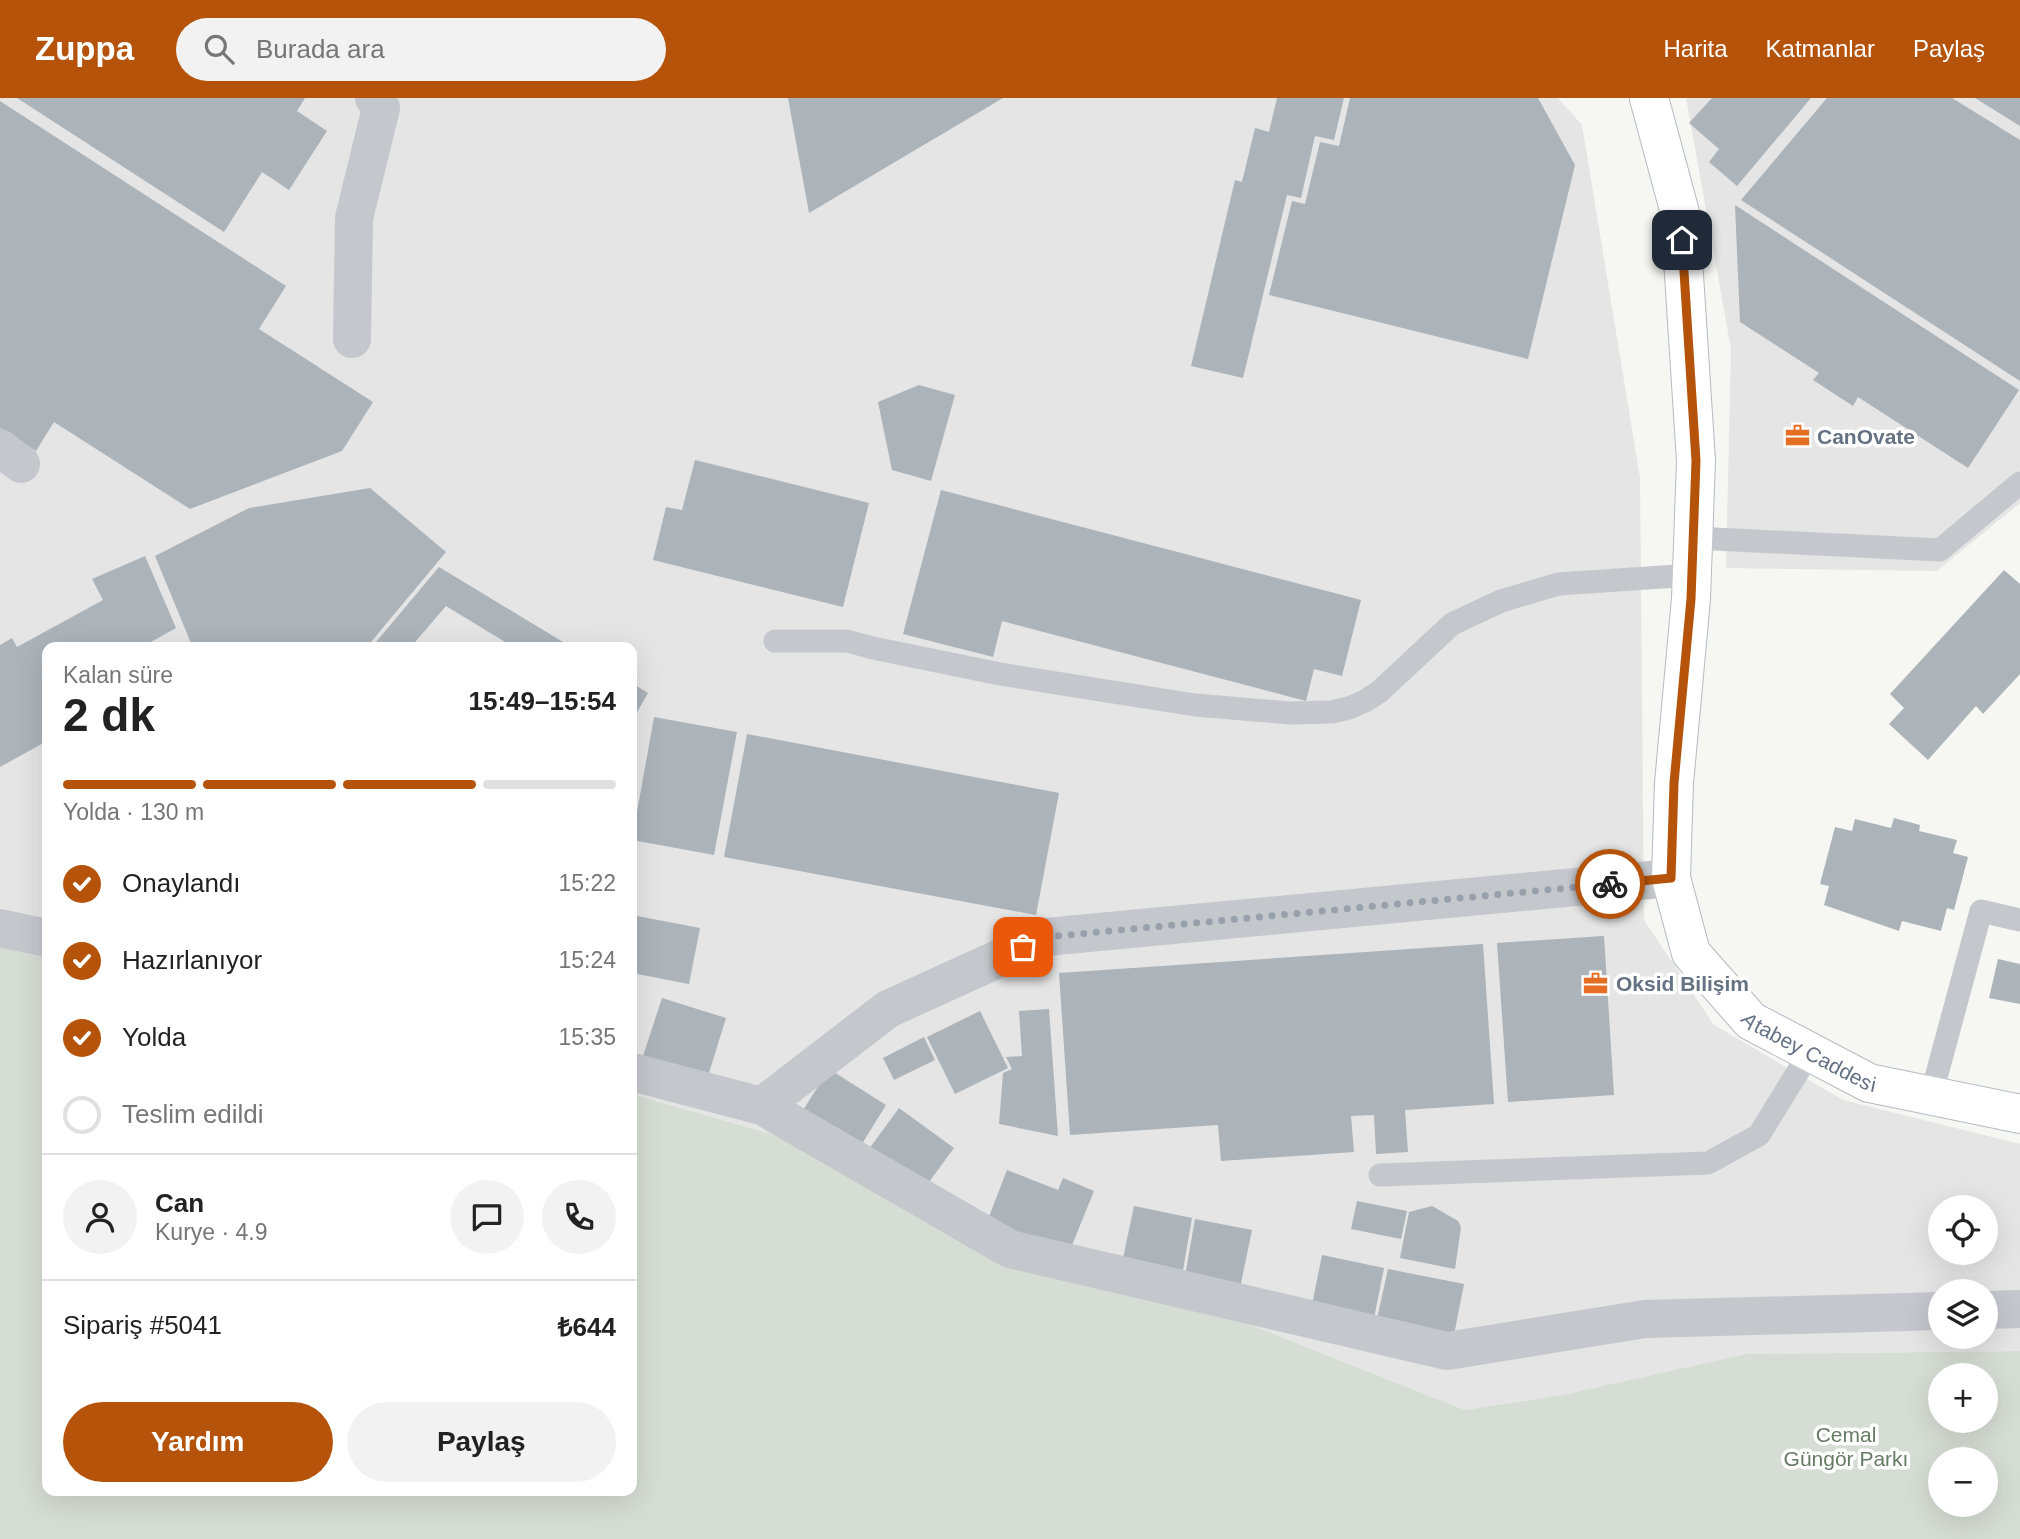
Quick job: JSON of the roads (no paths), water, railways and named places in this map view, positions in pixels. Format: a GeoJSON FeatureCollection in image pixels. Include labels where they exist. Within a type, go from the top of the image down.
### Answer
{"type":"FeatureCollection","features":[{"type":"Feature","properties":{"kind":"main road","name":"Atabey Caddesi"},"geometry":{"type":"LineString","coordinates":[[1649,98],[1680,213],[1696,461],[1693,556],[1674,783],[1671,878],[1691,953],[1751,1021],[1869,1083],[2020,1114]]}},
{"type":"Feature","properties":{"kind":"street"},"geometry":{"type":"LineString","coordinates":[[352,339],[354,218],[383,101]]}},
{"type":"Feature","properties":{"kind":"street"},"geometry":{"type":"LineString","coordinates":[[762,1106],[888,1009],[1046,937],[1671,878]]}},
{"type":"Feature","properties":{"kind":"street"},"geometry":{"type":"LineString","coordinates":[[0,928],[42,937]]}},
{"type":"Feature","properties":{"kind":"street"},"geometry":{"type":"LineString","coordinates":[[637,1073],[762,1106],[1010,1249],[1447,1351],[1645,1319],[1928,1311]]}},
{"type":"Feature","properties":{"kind":"street"},"geometry":{"type":"LineString","coordinates":[[1998,1310],[2020,1309]]}},
{"type":"Feature","properties":{"kind":"lane"},"geometry":{"type":"LineString","coordinates":[[775,641],[847,641],[873,649],[1000,674],[1195,705],[1290,713],[1332,712],[1349,708],[1379,692],[1452,624],[1501,601],[1558,584],[1693,556],[1940,550],[2020,483]]}},
{"type":"Feature","properties":{"kind":"lane"},"geometry":{"type":"LineString","coordinates":[[1931,1096],[1981,911],[2020,920]]}},
{"type":"Feature","properties":{"kind":"lane"},"geometry":{"type":"LineString","coordinates":[[1380,1175],[1708,1163],[1759,1135],[1810,1052]]}},
{"type":"Feature","properties":{"kind":"place","name":"CanOvate"},"geometry":{"type":"Point","coordinates":[1797,436]}},
{"type":"Feature","properties":{"kind":"place","name":"Oksid Bilişim"},"geometry":{"type":"Point","coordinates":[1596,983]}},
{"type":"Feature","properties":{"kind":"park label","name":"Cemal Güngör Parkı"},"geometry":{"type":"Point","coordinates":[1846,1446]}}]}
